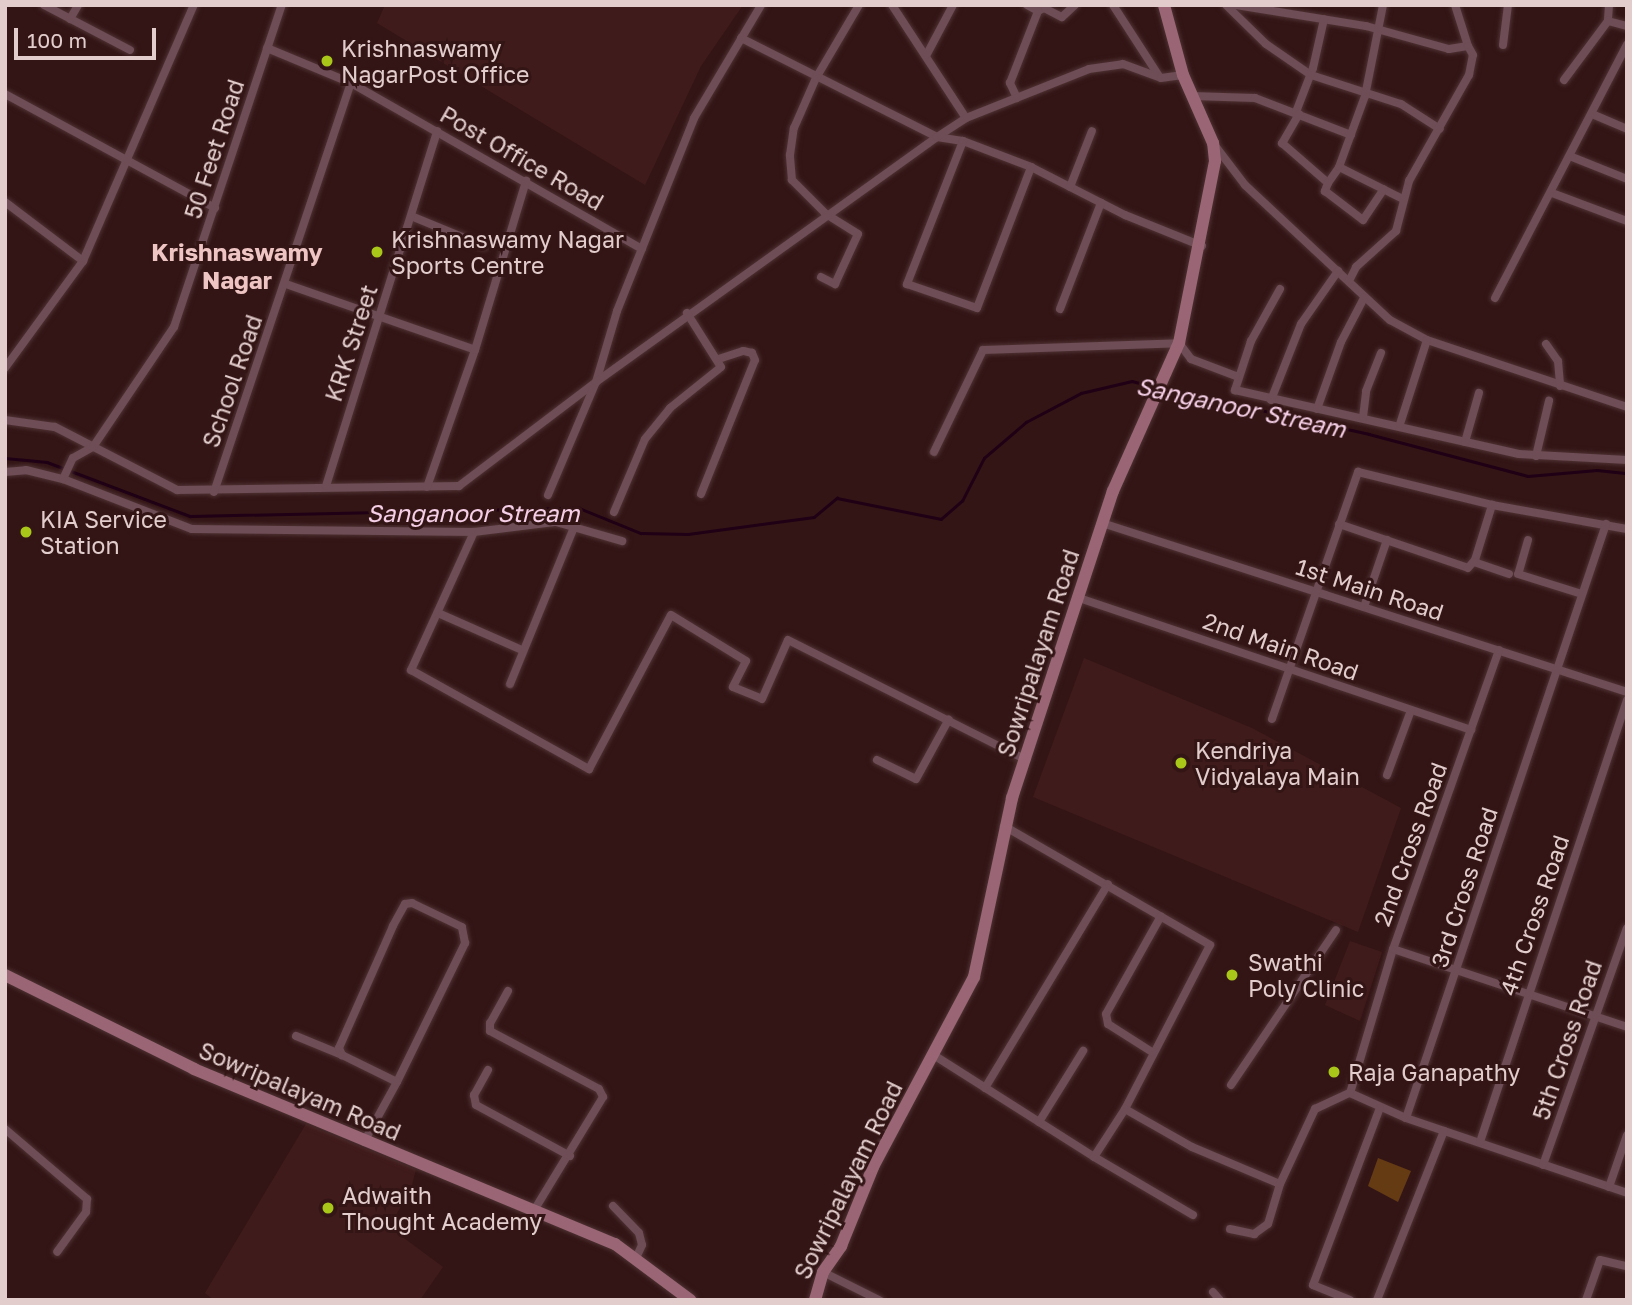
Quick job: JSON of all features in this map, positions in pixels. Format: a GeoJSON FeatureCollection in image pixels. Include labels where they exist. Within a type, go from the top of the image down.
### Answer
{"type":"FeatureCollection","features":[{"type":"Feature","properties":{"kind":"street"},"geometry":{"type":"LineString","coordinates":[[44,5],[130,50]]}},
{"type":"Feature","properties":{"kind":"street"},"geometry":{"type":"LineString","coordinates":[[70,19],[78,5]]}},
{"type":"Feature","properties":{"kind":"street"},"geometry":{"type":"LineString","coordinates":[[5,368],[83,261],[194,5]]}},
{"type":"Feature","properties":{"kind":"street","name":"50 Feet Road"},"geometry":{"type":"LineString","coordinates":[[93,447],[174,327],[282,5]]}},
{"type":"Feature","properties":{"kind":"street"},"geometry":{"type":"LineString","coordinates":[[548,495],[596,382],[617,311],[694,118],[761,5]]}},
{"type":"Feature","properties":{"kind":"street"},"geometry":{"type":"LineString","coordinates":[[821,277],[835,284],[858,234],[825,213],[792,180],[794,128],[816,78],[859,5]]}},
{"type":"Feature","properties":{"kind":"street"},"geometry":{"type":"LineString","coordinates":[[892,5],[928,54],[966,118]]}},
{"type":"Feature","properties":{"kind":"street"},"geometry":{"type":"LineString","coordinates":[[928,54],[953,5]]}},
{"type":"Feature","properties":{"kind":"street"},"geometry":{"type":"LineString","coordinates":[[1027,5],[1038,11]]}},
{"type":"Feature","properties":{"kind":"street"},"geometry":{"type":"LineString","coordinates":[[1017,97],[1010,83],[1038,11],[1044,8],[1062,18],[1075,5]]}},
{"type":"Feature","properties":{"kind":"street"},"geometry":{"type":"LineString","coordinates":[[1113,5],[1161,78]]}},
{"type":"Feature","properties":{"kind":"street","name":"Sowripalayam Road"},"geometry":{"type":"LineString","coordinates":[[815,1300],[822,1272],[841,1246],[873,1167],[974,977],[1004,826],[1112,491],[1170,372],[1179,343],[1214,183],[1213,143],[1183,75],[1164,5]]}},
{"type":"Feature","properties":{"kind":"street"},"geometry":{"type":"LineString","coordinates":[[1226,5],[1266,44],[1311,75],[1366,96],[1401,104],[1440,129]]}},
{"type":"Feature","properties":{"kind":"street"},"geometry":{"type":"LineString","coordinates":[[1236,5],[1382,29],[1449,49],[1468,46]]}},
{"type":"Feature","properties":{"kind":"street"},"geometry":{"type":"LineString","coordinates":[[1383,5],[1382,29],[1366,96],[1339,167],[1325,191],[1363,220],[1384,189]]}},
{"type":"Feature","properties":{"kind":"street"},"geometry":{"type":"LineString","coordinates":[[1349,281],[1356,267],[1396,231],[1409,181],[1469,75],[1473,55],[1455,5]]}},
{"type":"Feature","properties":{"kind":"street"},"geometry":{"type":"LineString","coordinates":[[1503,45],[1508,5]]}},
{"type":"Feature","properties":{"kind":"street"},"geometry":{"type":"LineString","coordinates":[[1564,80],[1608,21],[1609,5]]}},
{"type":"Feature","properties":{"kind":"street"},"geometry":{"type":"LineString","coordinates":[[1324,19],[1311,75],[1298,113],[1282,144],[1328,183]]}},
{"type":"Feature","properties":{"kind":"street"},"geometry":{"type":"LineString","coordinates":[[1608,21],[1627,26]]}},
{"type":"Feature","properties":{"kind":"street"},"geometry":{"type":"LineString","coordinates":[[741,38],[937,137],[963,141],[1031,167],[1101,203],[1202,246]]}},
{"type":"Feature","properties":{"kind":"street"},"geometry":{"type":"LineString","coordinates":[[1495,298],[1572,157],[1627,44]]}},
{"type":"Feature","properties":{"kind":"street","name":"Post Office Road"},"geometry":{"type":"LineString","coordinates":[[267,48],[351,83],[526,180],[642,249]]}},
{"type":"Feature","properties":{"kind":"street"},"geometry":{"type":"LineString","coordinates":[[5,420],[55,427],[177,490],[214,492],[326,486],[459,486],[687,313],[825,213],[966,118],[1112,64],[1136,66],[1161,78],[1183,75]]}},
{"type":"Feature","properties":{"kind":"street","name":"School Road"},"geometry":{"type":"LineString","coordinates":[[214,492],[286,284],[351,83]]}},
{"type":"Feature","properties":{"kind":"street"},"geometry":{"type":"LineString","coordinates":[[5,94],[215,208]]}},
{"type":"Feature","properties":{"kind":"street"},"geometry":{"type":"LineString","coordinates":[[1192,96],[1255,98],[1351,135]]}},
{"type":"Feature","properties":{"kind":"street"},"geometry":{"type":"LineString","coordinates":[[1592,114],[1627,129]]}},
{"type":"Feature","properties":{"kind":"street","name":"KRK Street"},"geometry":{"type":"LineString","coordinates":[[326,486],[437,131]]}},
{"type":"Feature","properties":{"kind":"street"},"geometry":{"type":"LineString","coordinates":[[1070,187],[1092,131]]}},
{"type":"Feature","properties":{"kind":"street"},"geometry":{"type":"LineString","coordinates":[[963,141],[907,284],[977,308],[1031,167]]}},
{"type":"Feature","properties":{"kind":"street"},"geometry":{"type":"LineString","coordinates":[[1213,143],[1245,185],[1390,320],[1427,340],[1627,407]]}},
{"type":"Feature","properties":{"kind":"street"},"geometry":{"type":"LineString","coordinates":[[1572,157],[1627,179]]}},
{"type":"Feature","properties":{"kind":"street"},"geometry":{"type":"LineString","coordinates":[[1339,167],[1404,199]]}},
{"type":"Feature","properties":{"kind":"street"},"geometry":{"type":"LineString","coordinates":[[428,488],[475,350],[526,180]]}},
{"type":"Feature","properties":{"kind":"street"},"geometry":{"type":"LineString","coordinates":[[1552,193],[1627,220]]}},
{"type":"Feature","properties":{"kind":"street"},"geometry":{"type":"LineString","coordinates":[[5,202],[83,261]]}},
{"type":"Feature","properties":{"kind":"street"},"geometry":{"type":"LineString","coordinates":[[1060,309],[1101,203]]}},
{"type":"Feature","properties":{"kind":"street"},"geometry":{"type":"LineString","coordinates":[[411,216],[484,246]]}},
{"type":"Feature","properties":{"kind":"street"},"geometry":{"type":"LineString","coordinates":[[1271,400],[1301,324],[1338,271]]}},
{"type":"Feature","properties":{"kind":"street"},"geometry":{"type":"LineString","coordinates":[[286,284],[475,350]]}},
{"type":"Feature","properties":{"kind":"street"},"geometry":{"type":"LineString","coordinates":[[1280,289],[1262,316],[1236,376],[1235,390],[1271,400],[1400,424],[1465,442],[1536,456],[1627,460]]}},
{"type":"Feature","properties":{"kind":"street"},"geometry":{"type":"LineString","coordinates":[[1317,409],[1341,342],[1364,298]]}},
{"type":"Feature","properties":{"kind":"street"},"geometry":{"type":"LineString","coordinates":[[614,512],[645,439],[670,408],[721,367],[719,359],[687,313]]}},
{"type":"Feature","properties":{"kind":"street"},"geometry":{"type":"LineString","coordinates":[[1400,424],[1427,340]]}},
{"type":"Feature","properties":{"kind":"street"},"geometry":{"type":"LineString","coordinates":[[933,452],[983,350],[1179,343],[1191,359],[1236,376]]}},
{"type":"Feature","properties":{"kind":"street"},"geometry":{"type":"LineString","coordinates":[[1546,344],[1558,361],[1560,386]]}},
{"type":"Feature","properties":{"kind":"street"},"geometry":{"type":"LineString","coordinates":[[701,494],[755,360],[752,353],[743,351],[719,359]]}},
{"type":"Feature","properties":{"kind":"street"},"geometry":{"type":"LineString","coordinates":[[1363,417],[1366,391],[1381,353]]}},
{"type":"Feature","properties":{"kind":"street"},"geometry":{"type":"LineString","coordinates":[[1465,442],[1479,393]]}},
{"type":"Feature","properties":{"kind":"street"},"geometry":{"type":"LineString","coordinates":[[1536,456],[1549,401]]}},
{"type":"Feature","properties":{"kind":"street"},"geometry":{"type":"LineString","coordinates":[[63,480],[73,458],[93,447]]}},
{"type":"Feature","properties":{"kind":"street"},"geometry":{"type":"LineString","coordinates":[[5,472],[26,470],[63,480],[192,529],[474,532],[556,522],[622,541]]}},
{"type":"Feature","properties":{"kind":"street"},"geometry":{"type":"LineString","coordinates":[[1272,719],[1357,472],[1492,505],[1627,529]]}},
{"type":"Feature","properties":{"kind":"street"},"geometry":{"type":"LineString","coordinates":[[1339,524],[1468,568],[1474,562],[1492,505]]}},
{"type":"Feature","properties":{"kind":"street","name":"1st Main Road"},"geometry":{"type":"LineString","coordinates":[[1102,523],[1627,692]]}},
{"type":"Feature","properties":{"kind":"street","name":"3rd Cross Road"},"geometry":{"type":"LineString","coordinates":[[1406,1118],[1606,524]]}},
{"type":"Feature","properties":{"kind":"street"},"geometry":{"type":"LineString","coordinates":[[510,684],[574,527]]}},
{"type":"Feature","properties":{"kind":"street"},"geometry":{"type":"LineString","coordinates":[[474,532],[411,670],[589,769],[671,615],[746,661],[733,687],[762,699],[788,640],[1027,760]]}},
{"type":"Feature","properties":{"kind":"street"},"geometry":{"type":"LineString","coordinates":[[1364,607],[1387,540]]}},
{"type":"Feature","properties":{"kind":"street"},"geometry":{"type":"LineString","coordinates":[[1528,540],[1518,574],[1583,594]]}},
{"type":"Feature","properties":{"kind":"street"},"geometry":{"type":"LineString","coordinates":[[1474,562],[1509,574]]}},
{"type":"Feature","properties":{"kind":"street","name":"2nd Main Road"},"geometry":{"type":"LineString","coordinates":[[1079,598],[1471,730]]}},
{"type":"Feature","properties":{"kind":"street"},"geometry":{"type":"LineString","coordinates":[[438,613],[523,650]]}},
{"type":"Feature","properties":{"kind":"street","name":"2nd Cross Road"},"geometry":{"type":"LineString","coordinates":[[1350,1093],[1393,949],[1499,650]]}},
{"type":"Feature","properties":{"kind":"street","name":"4th Cross Road"},"geometry":{"type":"LineString","coordinates":[[1480,1142],[1627,700]]}},
{"type":"Feature","properties":{"kind":"street"},"geometry":{"type":"LineString","coordinates":[[1387,775],[1411,710]]}},
{"type":"Feature","properties":{"kind":"street"},"geometry":{"type":"LineString","coordinates":[[877,760],[916,779],[949,719]]}},
{"type":"Feature","properties":{"kind":"street"},"geometry":{"type":"LineString","coordinates":[[1004,826],[1210,945],[1152,1052],[1125,1109],[1094,1157]]}},
{"type":"Feature","properties":{"kind":"street"},"geometry":{"type":"LineString","coordinates":[[985,1088],[1108,884]]}},
{"type":"Feature","properties":{"kind":"street"},"geometry":{"type":"LineString","coordinates":[[342,1055],[342,1038],[405,904],[412,903],[463,928],[465,943],[397,1082],[364,1142]]}},
{"type":"Feature","properties":{"kind":"street"},"geometry":{"type":"LineString","coordinates":[[1152,1052],[1108,1024],[1106,1014],[1161,916]]}},
{"type":"Feature","properties":{"kind":"street","name":"5th Cross Road"},"geometry":{"type":"LineString","coordinates":[[1543,1165],[1627,928]]}},
{"type":"Feature","properties":{"kind":"street"},"geometry":{"type":"LineString","coordinates":[[1231,1085],[1336,930]]}},
{"type":"Feature","properties":{"kind":"street"},"geometry":{"type":"LineString","coordinates":[[1393,949],[1529,992],[1627,1027]]}},
{"type":"Feature","properties":{"kind":"street","name":"Sowripalayam Road"},"geometry":{"type":"LineString","coordinates":[[5,975],[194,1069],[364,1142],[535,1209],[615,1244],[690,1300]]}},
{"type":"Feature","properties":{"kind":"street"},"geometry":{"type":"LineString","coordinates":[[508,991],[490,1031],[599,1089],[603,1097],[570,1156],[535,1209]]}},
{"type":"Feature","properties":{"kind":"street"},"geometry":{"type":"LineString","coordinates":[[296,1036],[397,1082]]}},
{"type":"Feature","properties":{"kind":"street"},"geometry":{"type":"LineString","coordinates":[[1039,1122],[1083,1051]]}},
{"type":"Feature","properties":{"kind":"street"},"geometry":{"type":"LineString","coordinates":[[932,1054],[1094,1157],[1193,1215]]}},
{"type":"Feature","properties":{"kind":"street"},"geometry":{"type":"LineString","coordinates":[[488,1070],[474,1095],[475,1105],[570,1156]]}},
{"type":"Feature","properties":{"kind":"street"},"geometry":{"type":"LineString","coordinates":[[1230,1229],[1254,1234],[1268,1224],[1280,1184],[1315,1109],[1350,1093],[1406,1118],[1627,1193]]}},
{"type":"Feature","properties":{"kind":"street"},"geometry":{"type":"LineString","coordinates":[[1350,1300],[1312,1285],[1380,1108]]}},
{"type":"Feature","properties":{"kind":"street"},"geometry":{"type":"LineString","coordinates":[[1125,1109],[1192,1147],[1280,1184]]}},
{"type":"Feature","properties":{"kind":"street"},"geometry":{"type":"LineString","coordinates":[[5,1129],[87,1199],[86,1212],[57,1252]]}},
{"type":"Feature","properties":{"kind":"street"},"geometry":{"type":"LineString","coordinates":[[1377,1300],[1444,1131]]}},
{"type":"Feature","properties":{"kind":"street"},"geometry":{"type":"LineString","coordinates":[[1609,1187],[1627,1135]]}},
{"type":"Feature","properties":{"kind":"street"},"geometry":{"type":"LineString","coordinates":[[612,1206],[639,1233],[642,1245],[636,1258]]}},
{"type":"Feature","properties":{"kind":"street"},"geometry":{"type":"LineString","coordinates":[[1586,1300],[1600,1259],[1627,1266]]}},
{"type":"Feature","properties":{"kind":"street"},"geometry":{"type":"LineString","coordinates":[[822,1272],[879,1300]]}},
{"type":"Feature","properties":{"kind":"street"},"geometry":{"type":"LineString","coordinates":[[1213,1292],[1220,1300]]}},
{"type":"Feature","properties":{"kind":"shaded area"},"geometry":{"type":"Polygon","coordinates":[[[385,5],[743,5],[701,66],[645,185],[377,23],[385,5]]]}},
{"type":"Feature","properties":{"kind":"shaded area","name":"Kendriya Vidyalaya Main"},"geometry":{"type":"Polygon","coordinates":[[[1084,658],[1252,728],[1401,808],[1358,932],[1033,797],[1084,658]]]}},
{"type":"Feature","properties":{"kind":"shaded area"},"geometry":{"type":"Polygon","coordinates":[[[1350,941],[1382,952],[1360,1021],[1325,1005],[1350,941]]]}},
{"type":"Feature","properties":{"kind":"shaded area","name":"Adwaith Thought Academy"},"geometry":{"type":"Polygon","coordinates":[[[306,1124],[416,1169],[411,1189],[389,1227],[443,1267],[420,1300],[214,1300],[205,1293],[306,1124]]]}},
{"type":"Feature","properties":{"kind":"shaded area"},"geometry":{"type":"Polygon","coordinates":[[[1378,1158],[1411,1171],[1398,1202],[1368,1186],[1378,1158]]]}},
{"type":"Feature","properties":{"kind":"waterway","name":"Sanganoor Stream"},"geometry":{"type":"LineString","coordinates":[[5,458],[47,462],[190,516],[579,508],[641,533],[688,534],[814,517],[837,498],[941,519],[962,501],[984,458],[1026,422],[1081,393],[1132,381],[1155,387]]}},
{"type":"Feature","properties":{"kind":"waterway","name":"Sanganoor Stream"},"geometry":{"type":"LineString","coordinates":[[1165,389],[1369,434],[1528,476],[1597,470],[1627,473]]}},
{"type":"Feature","properties":{"kind":"place","name":"Krishnaswamy NagarPost Office"},"geometry":{"type":"Point","coordinates":[327,61]}},
{"type":"Feature","properties":{"kind":"place","name":"Krishnaswamy Nagar Sports Centre"},"geometry":{"type":"Point","coordinates":[377,252]}},
{"type":"Feature","properties":{"kind":"place","name":"KIA Service Station"},"geometry":{"type":"Point","coordinates":[26,532]}},
{"type":"Feature","properties":{"kind":"place","name":"Kendriya Vidyalaya Main"},"geometry":{"type":"Point","coordinates":[1181,763]}},
{"type":"Feature","properties":{"kind":"place","name":"Swathi Poly Clinic"},"geometry":{"type":"Point","coordinates":[1232,975]}},
{"type":"Feature","properties":{"kind":"place","name":"Raja Ganapathy"},"geometry":{"type":"Point","coordinates":[1334,1072]}},
{"type":"Feature","properties":{"kind":"place","name":"Adwaith Thought Academy"},"geometry":{"type":"Point","coordinates":[328,1208]}},
{"type":"Feature","properties":{"kind":"district","name":"Krishnaswamy Nagar"},"geometry":{"type":"Point","coordinates":[237,266]}}]}
